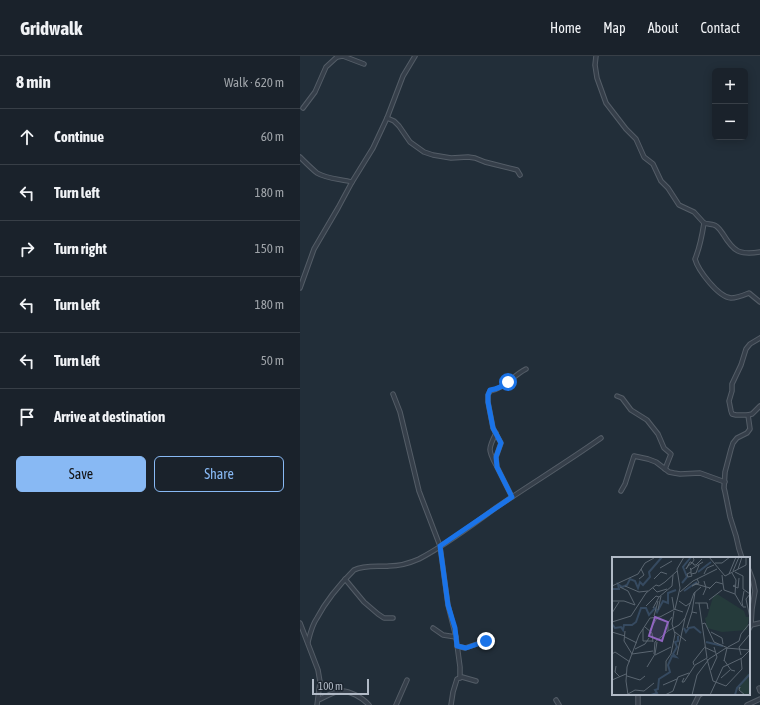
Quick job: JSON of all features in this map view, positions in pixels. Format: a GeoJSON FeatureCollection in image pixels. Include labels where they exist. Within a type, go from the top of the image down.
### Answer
{"type":"FeatureCollection","features":[{"type":"Feature","properties":{"kind":"street"},"geometry":{"type":"LineString","coordinates":[[303,108],[315,92],[326,67],[337,57],[343,56],[364,64]]}},
{"type":"Feature","properties":{"kind":"street"},"geometry":{"type":"LineString","coordinates":[[300,288],[314,249],[373,148],[387,118],[403,76],[415,56]]}},
{"type":"Feature","properties":{"kind":"street"},"geometry":{"type":"LineString","coordinates":[[596,56],[595,65],[597,78],[606,103],[626,129],[636,139],[644,157],[653,164],[661,181],[668,188],[679,205],[694,212],[704,224],[703,236],[694,259],[698,266],[715,289],[723,295],[732,298],[749,293],[760,302]]}},
{"type":"Feature","properties":{"kind":"street"},"geometry":{"type":"LineString","coordinates":[[387,118],[394,121],[410,142],[424,152],[451,158],[475,158],[517,170],[520,175]]}},
{"type":"Feature","properties":{"kind":"street"},"geometry":{"type":"LineString","coordinates":[[300,157],[318,173],[352,182]]}},
{"type":"Feature","properties":{"kind":"street"},"geometry":{"type":"LineString","coordinates":[[704,224],[713,224],[716,226],[727,242],[739,252],[760,252]]}},
{"type":"Feature","properties":{"kind":"street"},"geometry":{"type":"LineString","coordinates":[[760,338],[747,347],[741,365],[732,384],[732,391],[729,396],[732,414],[752,414],[760,406]]}},
{"type":"Feature","properties":{"kind":"street"},"geometry":{"type":"LineString","coordinates":[[497,467],[496,457],[501,443],[493,428],[488,395],[490,390],[503,386],[526,368]]}},
{"type":"Feature","properties":{"kind":"street"},"geometry":{"type":"LineString","coordinates":[[393,394],[400,412],[420,491],[440,546],[448,605],[456,637],[460,678]]}},
{"type":"Feature","properties":{"kind":"street"},"geometry":{"type":"LineString","coordinates":[[617,396],[622,398],[631,410],[647,420],[658,434],[664,448],[670,454],[665,469]]}},
{"type":"Feature","properties":{"kind":"street"},"geometry":{"type":"LineString","coordinates":[[742,557],[730,517],[725,492],[725,472],[733,443],[737,438],[747,433],[750,429],[748,415]]}},
{"type":"Feature","properties":{"kind":"street"},"geometry":{"type":"LineString","coordinates":[[496,433],[490,447],[490,452],[512,497]]}},
{"type":"Feature","properties":{"kind":"street"},"geometry":{"type":"LineString","coordinates":[[308,642],[313,626],[320,613],[345,579],[354,570],[372,566],[390,566],[410,563],[440,546],[601,438]]}},
{"type":"Feature","properties":{"kind":"street"},"geometry":{"type":"LineString","coordinates":[[621,491],[625,484],[634,456],[656,462],[669,472],[680,474],[700,473],[725,482]]}},
{"type":"Feature","properties":{"kind":"street"},"geometry":{"type":"LineString","coordinates":[[750,572],[754,581],[755,591],[751,625],[760,623]]}},
{"type":"Feature","properties":{"kind":"street"},"geometry":{"type":"LineString","coordinates":[[345,579],[364,602],[378,614],[384,618],[393,618]]}},
{"type":"Feature","properties":{"kind":"street"},"geometry":{"type":"LineString","coordinates":[[300,624],[315,661],[319,676],[320,688],[318,705]]}},
{"type":"Feature","properties":{"kind":"street"},"geometry":{"type":"LineString","coordinates":[[433,628],[443,635],[456,637]]}},
{"type":"Feature","properties":{"kind":"street"},"geometry":{"type":"LineString","coordinates":[[457,646],[466,648],[486,641]]}},
{"type":"Feature","properties":{"kind":"street"},"geometry":{"type":"LineString","coordinates":[[451,705],[457,679],[466,677],[476,681]]}},
{"type":"Feature","properties":{"kind":"street"},"geometry":{"type":"LineString","coordinates":[[396,705],[406,680]]}},
{"type":"Feature","properties":{"kind":"street"},"geometry":{"type":"LineString","coordinates":[[318,700],[342,691],[358,696],[369,705]]}},
{"type":"Feature","properties":{"kind":"street"},"geometry":{"type":"LineString","coordinates":[[694,705],[699,695]]}},
{"type":"Feature","properties":{"kind":"street"},"geometry":{"type":"LineString","coordinates":[[747,705],[760,699]]}},
{"type":"Feature","properties":{"kind":"street"},"geometry":{"type":"LineString","coordinates":[[556,700],[559,705]]}},
{"type":"Feature","properties":{"kind":"route"},"geometry":{"type":"LineString","coordinates":[[486,641],[466,648],[457,646],[455,628],[448,605],[440,546],[512,497],[497,467],[496,457],[501,443],[493,428],[488,402],[490,390],[497,389],[508,382]]}}]}
